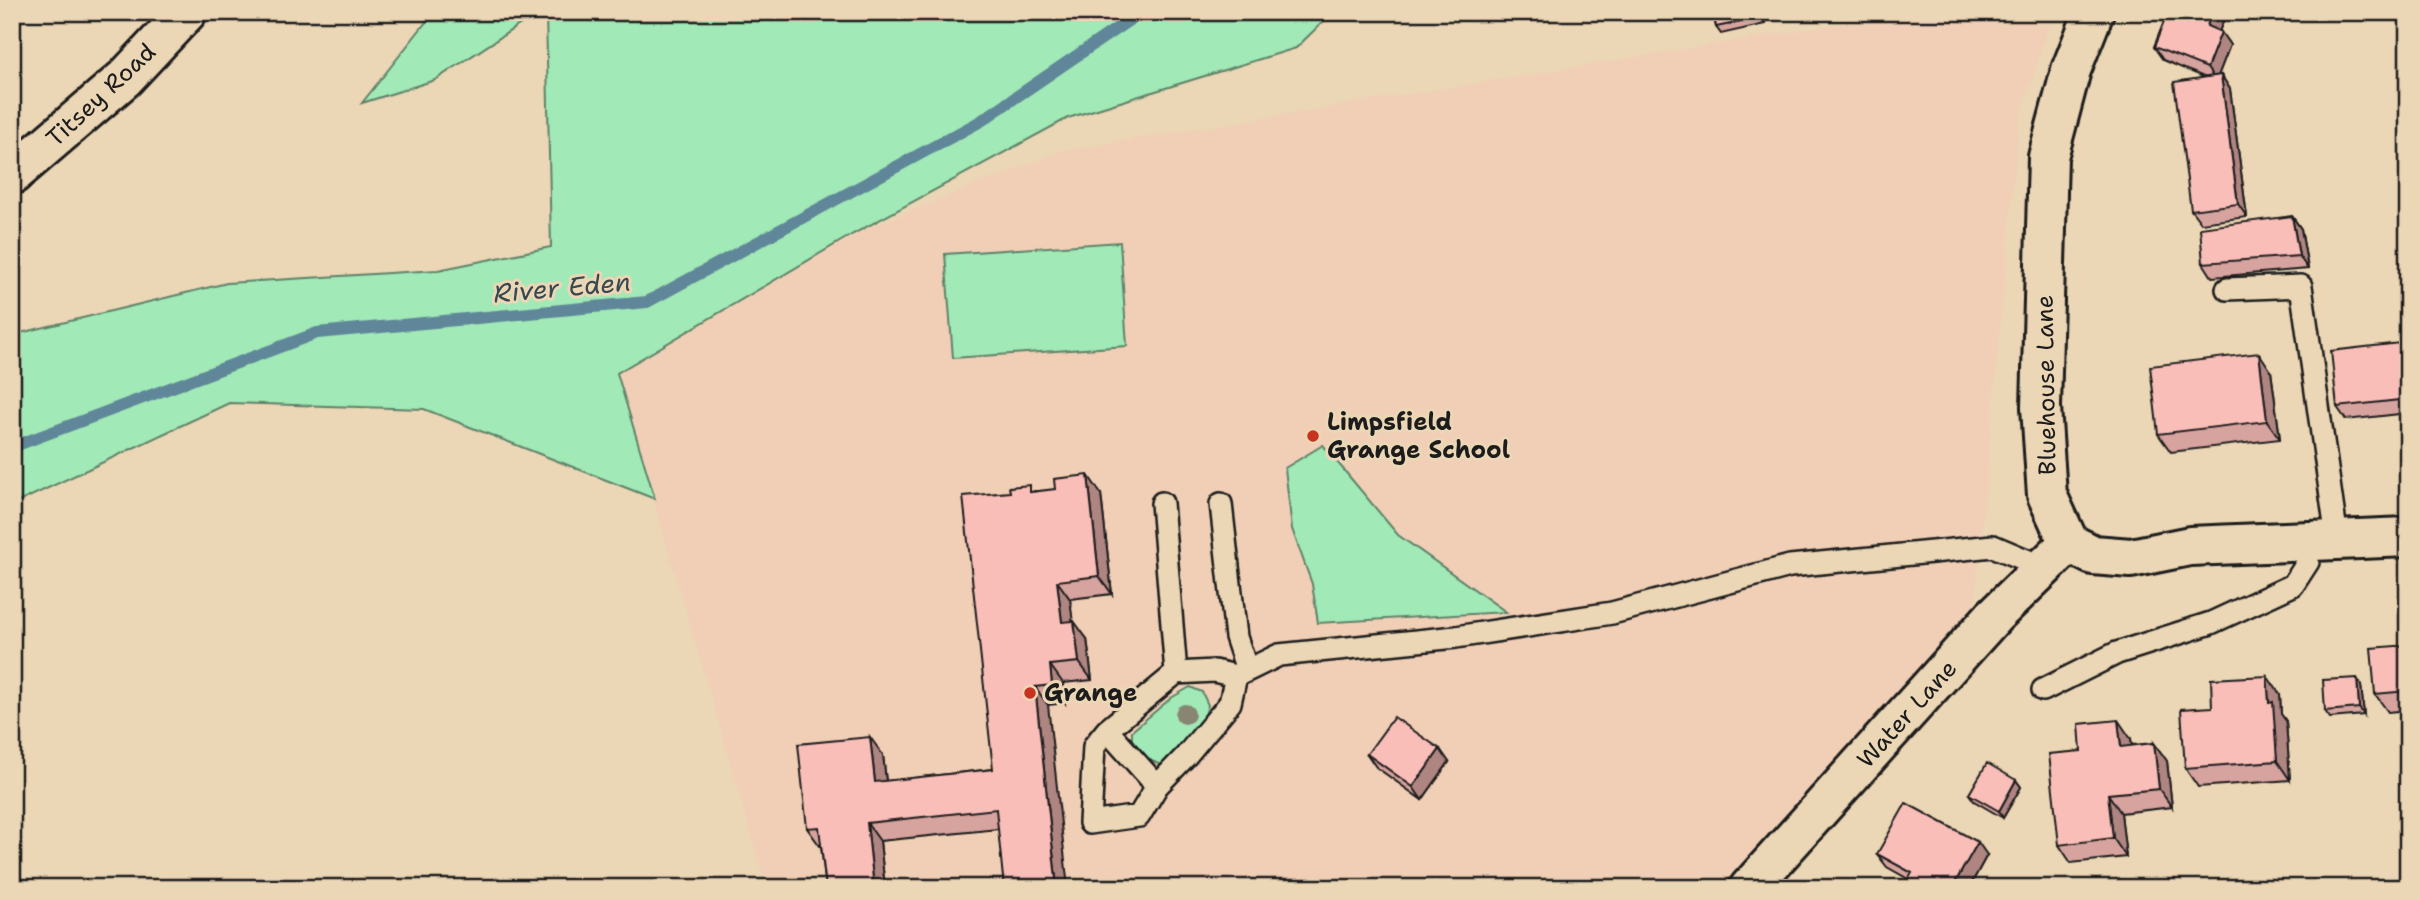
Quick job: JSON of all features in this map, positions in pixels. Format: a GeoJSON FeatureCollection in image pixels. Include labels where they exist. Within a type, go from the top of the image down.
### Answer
{"type":"FeatureCollection","features":[{"type":"Feature","properties":{"kind":"street","name":"Titsey Road"},"geometry":{"type":"LineString","coordinates":[[12,175],[125,78],[187,12]]}},
{"type":"Feature","properties":{"kind":"street","name":"Bluehouse Lane"},"geometry":{"type":"LineString","coordinates":[[2056,555],[2047,495],[2041,407],[2048,157],[2071,70],[2094,12]]}},
{"type":"Feature","properties":{"kind":"street"},"geometry":{"type":"LineString","coordinates":[[2056,555],[2131,558],[2190,546],[2408,537]]}},
{"type":"Feature","properties":{"kind":"street","name":"Water Lane"},"geometry":{"type":"LineString","coordinates":[[1749,888],[1994,617],[2056,555]]}},
{"type":"Feature","properties":{"kind":"lane"},"geometry":{"type":"LineString","coordinates":[[2043,690],[2117,653],[2211,624],[2293,585],[2320,540],[2301,286],[2227,289]]}},
{"type":"Feature","properties":{"kind":"lane"},"geometry":{"type":"LineString","coordinates":[[1162,503],[1176,673]]}},
{"type":"Feature","properties":{"kind":"lane"},"geometry":{"type":"LineString","coordinates":[[1221,504],[1242,673],[1230,703],[1157,786],[1139,816],[1090,823],[1094,746],[1107,730],[1176,673],[1242,673],[1279,654],[1456,637],[1612,613],[1790,566],[1993,545],[2056,555]]}},
{"type":"Feature","properties":{"kind":"lane"},"geometry":{"type":"LineString","coordinates":[[1107,730],[1157,786]]}},
{"type":"Feature","properties":{"kind":"shaded area","name":"Limpsfield Grange School"},"geometry":{"type":"Polygon","coordinates":[[[1914,12],[2053,12],[2019,120],[1974,608],[1726,888],[767,888],[617,373],[853,234],[1062,151],[1914,12]]]}},
{"type":"Feature","properties":{"kind":"green space"},"geometry":{"type":"Polygon","coordinates":[[[434,12],[539,12],[435,80],[362,103],[434,12]]]}},
{"type":"Feature","properties":{"kind":"green space"},"geometry":{"type":"Polygon","coordinates":[[[546,12],[1333,12],[1296,48],[1068,118],[853,234],[617,373],[655,499],[424,409],[229,403],[12,505],[12,335],[227,283],[438,270],[551,247],[546,12]]]}},
{"type":"Feature","properties":{"kind":"green space"},"geometry":{"type":"Polygon","coordinates":[[[1120,242],[1127,346],[953,358],[945,254],[1120,242]]]}},
{"type":"Feature","properties":{"kind":"green space"},"geometry":{"type":"Polygon","coordinates":[[[1323,445],[1398,535],[1506,612],[1318,623],[1312,584],[1292,529],[1285,468],[1323,445]]]}},
{"type":"Feature","properties":{"kind":"green space"},"geometry":{"type":"Polygon","coordinates":[[[1190,687],[1202,692],[1208,705],[1202,725],[1161,765],[1147,759],[1132,742],[1132,731],[1171,698],[1190,687]]]}},
{"type":"Feature","properties":{"kind":"building"},"geometry":{"type":"Polygon","coordinates":[[[1713,12],[1759,12],[1760,18],[1716,27],[1713,12]]]}},
{"type":"Feature","properties":{"kind":"building"},"geometry":{"type":"Polygon","coordinates":[[[2168,12],[2212,12],[2207,26],[2221,32],[2207,68],[2154,47],[2168,12]]]}},
{"type":"Feature","properties":{"kind":"building"},"geometry":{"type":"Polygon","coordinates":[[[2221,75],[2238,204],[2191,210],[2174,82],[2221,75]]]}},
{"type":"Feature","properties":{"kind":"building"},"geometry":{"type":"Polygon","coordinates":[[[2292,216],[2299,256],[2203,263],[2200,228],[2292,216]]]}},
{"type":"Feature","properties":{"kind":"building"},"geometry":{"type":"Polygon","coordinates":[[[2408,342],[2408,399],[2337,407],[2331,351],[2408,342]]]}},
{"type":"Feature","properties":{"kind":"building"},"geometry":{"type":"Polygon","coordinates":[[[2259,353],[2267,421],[2158,434],[2150,366],[2259,353]]]}},
{"type":"Feature","properties":{"kind":"building","name":"Grange"},"geometry":{"type":"Polygon","coordinates":[[[1088,475],[1099,576],[1057,581],[1062,622],[1074,621],[1079,662],[1050,665],[1052,685],[1035,687],[1057,888],[1004,888],[996,809],[867,823],[874,888],[826,888],[819,827],[807,828],[798,744],[870,737],[875,782],[993,769],[963,496],[1010,492],[1009,487],[1030,485],[1030,492],[1055,489],[1054,479],[1088,475]]]}},
{"type":"Feature","properties":{"kind":"building"},"geometry":{"type":"Polygon","coordinates":[[[2408,645],[2408,691],[2375,694],[2371,648],[2408,645]]]}},
{"type":"Feature","properties":{"kind":"building"},"geometry":{"type":"Polygon","coordinates":[[[2267,676],[2269,703],[2273,702],[2277,761],[2185,768],[2181,709],[2212,707],[2211,679],[2267,676]]]}},
{"type":"Feature","properties":{"kind":"building"},"geometry":{"type":"Polygon","coordinates":[[[2357,678],[2359,708],[2325,711],[2323,680],[2357,678]]]}},
{"type":"Feature","properties":{"kind":"building"},"geometry":{"type":"Polygon","coordinates":[[[1394,717],[1440,749],[1413,787],[1367,754],[1394,717]]]}},
{"type":"Feature","properties":{"kind":"building"},"geometry":{"type":"Polygon","coordinates":[[[2118,720],[2121,747],[2154,743],[2159,789],[2108,794],[2113,838],[2059,845],[2049,754],[2081,751],[2079,724],[2118,720]]]}},
{"type":"Feature","properties":{"kind":"building"},"geometry":{"type":"Polygon","coordinates":[[[1987,763],[2016,780],[1999,811],[1969,794],[1987,763]]]}},
{"type":"Feature","properties":{"kind":"building"},"geometry":{"type":"Polygon","coordinates":[[[1906,803],[1978,842],[1952,888],[1903,888],[1912,873],[1877,854],[1906,803]]]}},
{"type":"Feature","properties":{"kind":"waterway","name":"River Eden"},"geometry":{"type":"LineString","coordinates":[[12,447],[317,333],[647,302],[981,121],[1141,12]]}},
{"type":"Feature","properties":{"kind":"place","name":"Limpsfield Grange School"},"geometry":{"type":"Point","coordinates":[1313,436]}},
{"type":"Feature","properties":{"kind":"place","name":"Grange"},"geometry":{"type":"Point","coordinates":[1030,693]}}]}
